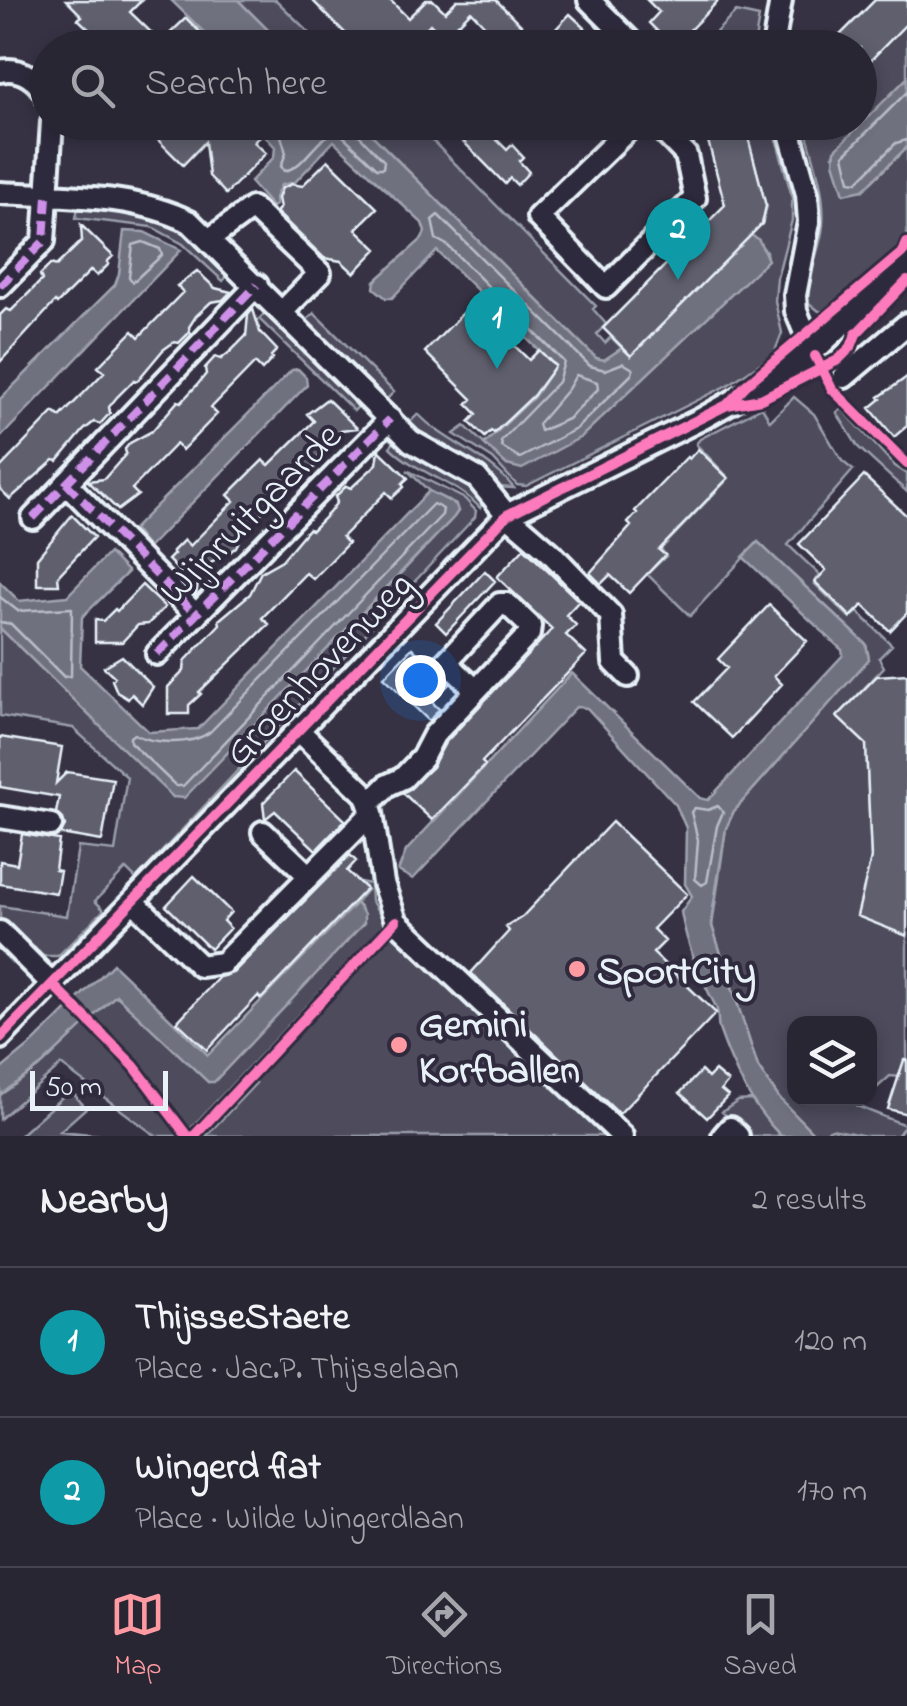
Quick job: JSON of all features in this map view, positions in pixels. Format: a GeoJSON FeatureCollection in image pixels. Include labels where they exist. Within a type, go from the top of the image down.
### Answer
{"type":"FeatureCollection","features":[{"type":"Feature","properties":{"kind":"street"},"geometry":{"type":"LineString","coordinates":[[589,0],[619,30]]}},
{"type":"Feature","properties":{"kind":"street"},"geometry":{"type":"LineString","coordinates":[[777,30],[781,0]]}},
{"type":"Feature","properties":{"kind":"street"},"geometry":{"type":"LineString","coordinates":[[0,71],[10,68],[30,78]]}},
{"type":"Feature","properties":{"kind":"street"},"geometry":{"type":"LineString","coordinates":[[0,286],[44,241],[51,140]]}},
{"type":"Feature","properties":{"kind":"street"},"geometry":{"type":"LineString","coordinates":[[617,140],[538,217],[606,287],[695,198],[686,155],[671,140]]}},
{"type":"Feature","properties":{"kind":"street"},"geometry":{"type":"LineString","coordinates":[[792,140],[807,194],[809,222],[796,284],[796,311],[813,352]]}},
{"type":"Feature","properties":{"kind":"street"},"geometry":{"type":"LineString","coordinates":[[0,193],[133,202],[162,208],[190,222],[411,441],[477,478],[507,515],[550,552],[611,615],[614,662],[628,676]]}},
{"type":"Feature","properties":{"kind":"street"},"geometry":{"type":"LineString","coordinates":[[210,239],[252,208],[307,260],[320,273],[283,311]]}},
{"type":"Feature","properties":{"kind":"street","name":"Groenhovenweg"},"geometry":{"type":"LineString","coordinates":[[0,1038],[507,515],[728,406],[813,352],[907,264]]}},
{"type":"Feature","properties":{"kind":"street"},"geometry":{"type":"LineString","coordinates":[[33,518],[257,285]]}},
{"type":"Feature","properties":{"kind":"street"},"geometry":{"type":"LineString","coordinates":[[844,377],[907,324]]}},
{"type":"Feature","properties":{"kind":"street","name":"Wijnruitgaarde"},"geometry":{"type":"LineString","coordinates":[[157,654],[390,419]]}},
{"type":"Feature","properties":{"kind":"street"},"geometry":{"type":"LineString","coordinates":[[66,483],[196,615]]}},
{"type":"Feature","properties":{"kind":"street"},"geometry":{"type":"LineString","coordinates":[[134,902],[200,966],[224,962],[309,876],[388,785],[403,778],[422,758],[434,735],[476,690]]}},
{"type":"Feature","properties":{"kind":"street","name":"Groenhovenweg"},"geometry":{"type":"LineString","coordinates":[[298,730],[366,795],[371,808]]}},
{"type":"Feature","properties":{"kind":"street"},"geometry":{"type":"LineString","coordinates":[[371,808],[383,883],[396,921],[622,1136]]}},
{"type":"Feature","properties":{"kind":"street"},"geometry":{"type":"LineString","coordinates":[[0,817],[51,825]]}},
{"type":"Feature","properties":{"kind":"street"},"geometry":{"type":"LineString","coordinates":[[263,832],[309,876]]}},
{"type":"Feature","properties":{"kind":"street"},"geometry":{"type":"LineString","coordinates":[[0,932],[53,985]]}},
{"type":"Feature","properties":{"kind":"street"},"geometry":{"type":"LineString","coordinates":[[723,1136],[730,1128],[738,1136]]}},
{"type":"Feature","properties":{"kind":"shaded area"},"geometry":{"type":"Polygon","coordinates":[[[238,0],[276,0],[307,30],[268,30],[238,0]]]}},
{"type":"Feature","properties":{"kind":"shaded area"},"geometry":{"type":"Polygon","coordinates":[[[736,12],[759,17],[757,30],[718,30],[736,12]]]}},
{"type":"Feature","properties":{"kind":"shaded area"},"geometry":{"type":"Polygon","coordinates":[[[907,23],[907,78],[877,109],[877,54],[907,23]]]}},
{"type":"Feature","properties":{"kind":"shaded area"},"geometry":{"type":"Polygon","coordinates":[[[377,140],[432,140],[596,306],[593,309],[606,324],[597,334],[605,343],[611,337],[622,348],[604,360],[596,358],[377,140]]]}},
{"type":"Feature","properties":{"kind":"shaded area"},"geometry":{"type":"Polygon","coordinates":[[[749,140],[777,140],[792,197],[792,220],[777,278],[775,301],[782,333],[774,354],[728,385],[526,486],[517,485],[493,459],[454,434],[465,426],[507,465],[581,437],[767,260],[766,251],[751,235],[752,227],[762,224],[767,206],[760,198],[763,194],[749,140]]]}},
{"type":"Feature","properties":{"kind":"shaded area"},"geometry":{"type":"Polygon","coordinates":[[[809,140],[847,140],[833,155],[863,190],[907,147],[907,236],[901,249],[829,313],[809,303],[808,293],[822,235],[818,173],[809,140]]]}},
{"type":"Feature","properties":{"kind":"shaded area"},"geometry":{"type":"Polygon","coordinates":[[[78,207],[152,214],[186,231],[230,273],[223,281],[183,244],[152,227],[76,218],[78,207]]]}},
{"type":"Feature","properties":{"kind":"shaded area"},"geometry":{"type":"Polygon","coordinates":[[[267,311],[361,403],[354,411],[259,319],[267,311]]]}},
{"type":"Feature","properties":{"kind":"shaded area"},"geometry":{"type":"Polygon","coordinates":[[[314,313],[394,392],[385,401],[306,321],[314,313]]]}},
{"type":"Feature","properties":{"kind":"shaded area"},"geometry":{"type":"Polygon","coordinates":[[[794,397],[814,414],[842,461],[853,470],[788,545],[820,575],[814,583],[850,618],[858,612],[892,645],[879,658],[884,667],[837,717],[866,744],[871,858],[858,915],[907,936],[907,1084],[901,1077],[890,1076],[877,1088],[877,1016],[787,1016],[787,1106],[857,1106],[905,1125],[897,1136],[866,1136],[832,1129],[816,1136],[779,1098],[758,1067],[712,926],[726,828],[734,811],[869,659],[866,644],[758,542],[690,616],[647,574],[666,556],[661,549],[729,478],[696,444],[700,439],[762,407],[770,421],[794,397]]]}},
{"type":"Feature","properties":{"kind":"shaded area"},"geometry":{"type":"Polygon","coordinates":[[[842,409],[907,474],[907,492],[858,447],[837,413],[842,409]]]}},
{"type":"Feature","properties":{"kind":"shaded area"},"geometry":{"type":"Polygon","coordinates":[[[418,414],[491,466],[514,488],[496,487],[423,438],[409,423],[418,414]]]}},
{"type":"Feature","properties":{"kind":"shaded area"},"geometry":{"type":"Polygon","coordinates":[[[399,437],[464,479],[484,498],[480,508],[400,456],[390,447],[399,437]]]}},
{"type":"Feature","properties":{"kind":"shaded area"},"geometry":{"type":"Polygon","coordinates":[[[407,470],[465,499],[476,511],[475,517],[136,879],[126,869],[95,901],[104,910],[58,956],[43,956],[35,948],[31,952],[0,922],[0,906],[67,916],[78,847],[115,851],[127,777],[73,728],[0,716],[0,628],[173,797],[353,624],[454,517],[458,511],[449,501],[429,491],[407,470]]]}},
{"type":"Feature","properties":{"kind":"shaded area"},"geometry":{"type":"Polygon","coordinates":[[[360,882],[370,884],[371,900],[385,923],[191,1128],[184,1127],[129,1055],[91,1015],[111,996],[121,997],[208,1082],[360,907],[356,903],[367,890],[360,882]]]}},
{"type":"Feature","properties":{"kind":"shaded area","name":"Gemini Korfballen"},"geometry":{"type":"Polygon","coordinates":[[[393,930],[612,1136],[206,1136],[256,1083],[251,1078],[393,930]]]}},
{"type":"Feature","properties":{"kind":"shaded area"},"geometry":{"type":"Polygon","coordinates":[[[83,1023],[130,1067],[180,1136],[156,1136],[61,1065],[0,1119],[0,1095],[43,1064],[83,1023]]]}},
{"type":"Feature","properties":{"kind":"shaded area"},"geometry":{"type":"Polygon","coordinates":[[[70,1090],[86,1108],[60,1131],[110,1136],[19,1136],[70,1090]]]}},
{"type":"Feature","properties":{"kind":"shaded area"},"geometry":{"type":"Polygon","coordinates":[[[751,1100],[781,1136],[748,1136],[722,1112],[738,1101],[751,1100]]]}},
{"type":"Feature","properties":{"kind":"water"},"geometry":{"type":"Polygon","coordinates":[[[171,0],[238,0],[268,30],[202,30],[171,0]]]}},
{"type":"Feature","properties":{"kind":"water"},"geometry":{"type":"Polygon","coordinates":[[[907,78],[907,147],[863,190],[844,194],[834,162],[835,150],[845,140],[877,140],[877,108],[907,78]]]}},
{"type":"Feature","properties":{"kind":"water"},"geometry":{"type":"Polygon","coordinates":[[[269,140],[377,140],[596,358],[604,360],[622,348],[631,356],[751,235],[759,240],[768,260],[581,437],[522,469],[507,465],[484,444],[534,397],[555,366],[437,251],[392,298],[386,298],[374,288],[375,281],[422,239],[422,223],[334,141],[295,182],[281,185],[272,207],[250,182],[274,157],[275,147],[269,140]]]}},
{"type":"Feature","properties":{"kind":"water"},"geometry":{"type":"Polygon","coordinates":[[[124,231],[144,232],[181,250],[0,438],[0,399],[115,285],[124,231]]]}},
{"type":"Feature","properties":{"kind":"water"},"geometry":{"type":"Polygon","coordinates":[[[298,369],[306,377],[307,385],[148,548],[133,529],[292,370],[298,369]]]}},
{"type":"Feature","properties":{"kind":"water"},"geometry":{"type":"Polygon","coordinates":[[[429,491],[456,505],[454,517],[184,798],[173,797],[0,628],[0,582],[19,601],[67,596],[109,553],[128,572],[82,617],[80,666],[149,732],[198,729],[429,491]]]}},
{"type":"Feature","properties":{"kind":"water"},"geometry":{"type":"Polygon","coordinates":[[[758,542],[866,644],[869,659],[734,811],[726,828],[712,915],[712,926],[758,1067],[779,1098],[816,1136],[781,1136],[744,1086],[724,1044],[717,1010],[695,961],[681,912],[692,896],[685,884],[686,828],[676,805],[587,708],[576,707],[413,879],[398,871],[406,851],[572,673],[700,798],[708,800],[843,655],[743,557],[758,542]]]}},
{"type":"Feature","properties":{"kind":"water"},"geometry":{"type":"Polygon","coordinates":[[[356,903],[364,914],[364,923],[214,1082],[208,1082],[116,995],[43,1064],[0,1095],[0,1070],[113,964],[208,1055],[356,903]]]}},
{"type":"Feature","properties":{"kind":"building"},"geometry":{"type":"Polygon","coordinates":[[[66,0],[142,0],[130,12],[149,30],[90,30],[78,19],[82,16],[66,0]]]}},
{"type":"Feature","properties":{"kind":"building"},"geometry":{"type":"Polygon","coordinates":[[[312,0],[390,0],[408,18],[426,0],[433,0],[445,12],[457,0],[496,0],[526,30],[489,30],[471,11],[452,30],[436,30],[430,24],[424,30],[342,30],[312,0]]]}},
{"type":"Feature","properties":{"kind":"building"},"geometry":{"type":"Polygon","coordinates":[[[647,0],[719,0],[690,30],[656,30],[649,23],[659,12],[647,0]]]}},
{"type":"Feature","properties":{"kind":"building"},"geometry":{"type":"Polygon","coordinates":[[[875,0],[907,0],[907,23],[877,54],[877,30],[845,30],[875,0]]]}},
{"type":"Feature","properties":{"kind":"building"},"geometry":{"type":"Polygon","coordinates":[[[570,14],[586,30],[555,30],[570,14]]]}},
{"type":"Feature","properties":{"kind":"building"},"geometry":{"type":"Polygon","coordinates":[[[186,18],[198,30],[174,30],[186,18]]]}},
{"type":"Feature","properties":{"kind":"building"},"geometry":{"type":"Polygon","coordinates":[[[158,140],[256,140],[266,153],[226,194],[209,176],[205,142],[183,165],[158,140]]]}},
{"type":"Feature","properties":{"kind":"building"},"geometry":{"type":"Polygon","coordinates":[[[462,140],[497,140],[507,150],[512,145],[529,172],[517,185],[510,178],[505,184],[462,140]]]}},
{"type":"Feature","properties":{"kind":"building"},"geometry":{"type":"Polygon","coordinates":[[[708,140],[749,140],[766,206],[762,224],[631,356],[603,328],[725,205],[708,140]]]}},
{"type":"Feature","properties":{"kind":"building"},"geometry":{"type":"Polygon","coordinates":[[[328,160],[377,208],[356,229],[377,249],[354,273],[341,261],[324,258],[276,212],[282,188],[302,186],[328,160]]]}},
{"type":"Feature","properties":{"kind":"building"},"geometry":{"type":"Polygon","coordinates":[[[81,225],[113,256],[109,264],[97,276],[91,270],[55,302],[0,362],[0,315],[6,309],[11,311],[42,280],[40,275],[51,264],[56,266],[82,241],[81,225]]]}},
{"type":"Feature","properties":{"kind":"building"},"geometry":{"type":"Polygon","coordinates":[[[197,271],[215,288],[231,292],[223,300],[211,302],[196,316],[190,332],[179,343],[163,350],[137,381],[117,397],[100,424],[94,422],[84,430],[58,461],[54,460],[10,499],[0,489],[0,468],[54,412],[60,417],[104,372],[98,367],[133,331],[139,337],[183,292],[177,286],[197,271]]]}},
{"type":"Feature","properties":{"kind":"building"},"geometry":{"type":"Polygon","coordinates":[[[472,304],[529,360],[539,350],[555,366],[533,396],[485,437],[469,422],[477,414],[467,404],[472,399],[425,352],[472,304]]]}},
{"type":"Feature","properties":{"kind":"building"},"geometry":{"type":"Polygon","coordinates":[[[253,309],[260,332],[277,350],[273,358],[262,370],[255,363],[211,408],[217,414],[182,450],[176,444],[132,489],[138,495],[118,510],[88,481],[104,479],[126,454],[130,443],[152,431],[198,384],[215,357],[221,359],[246,336],[248,315],[253,309]]]}},
{"type":"Feature","properties":{"kind":"building"},"geometry":{"type":"Polygon","coordinates":[[[907,377],[907,426],[894,437],[870,408],[907,377]]]}},
{"type":"Feature","properties":{"kind":"building"},"geometry":{"type":"Polygon","coordinates":[[[327,399],[357,428],[341,430],[310,472],[304,470],[294,478],[277,495],[278,499],[247,525],[236,547],[224,551],[200,573],[196,595],[168,560],[172,552],[184,540],[190,546],[234,501],[228,495],[263,460],[269,465],[314,421],[307,414],[327,399]]]}},
{"type":"Feature","properties":{"kind":"building"},"geometry":{"type":"Polygon","coordinates":[[[698,449],[728,478],[659,550],[665,555],[629,593],[610,575],[601,584],[590,573],[631,526],[628,523],[635,511],[698,449]]]}},
{"type":"Feature","properties":{"kind":"building"},"geometry":{"type":"Polygon","coordinates":[[[379,450],[408,478],[402,484],[404,487],[392,498],[386,492],[342,537],[348,543],[313,579],[306,573],[262,618],[269,624],[199,692],[189,705],[189,714],[168,714],[168,687],[184,671],[185,661],[220,624],[219,620],[250,594],[261,572],[282,560],[308,529],[312,530],[329,513],[337,502],[335,497],[377,464],[379,450]]]}},
{"type":"Feature","properties":{"kind":"building"},"geometry":{"type":"Polygon","coordinates":[[[864,476],[907,516],[907,613],[890,631],[863,605],[851,617],[815,582],[826,570],[799,544],[864,476]]]}},
{"type":"Feature","properties":{"kind":"building"},"geometry":{"type":"Polygon","coordinates":[[[72,515],[94,537],[58,576],[59,585],[37,585],[37,558],[72,515]]]}},
{"type":"Feature","properties":{"kind":"building"},"geometry":{"type":"Polygon","coordinates":[[[524,548],[579,601],[566,615],[576,625],[566,635],[586,654],[432,820],[403,793],[432,767],[445,743],[552,629],[497,577],[524,548]]]}},
{"type":"Feature","properties":{"kind":"building"},"geometry":{"type":"Polygon","coordinates":[[[485,571],[495,581],[446,633],[436,623],[485,571]]]}},
{"type":"Feature","properties":{"kind":"building"},"geometry":{"type":"Polygon","coordinates":[[[142,585],[165,607],[148,624],[138,625],[122,642],[95,642],[95,620],[103,621],[117,611],[142,585]]]}},
{"type":"Feature","properties":{"kind":"building"},"geometry":{"type":"Polygon","coordinates":[[[769,605],[807,641],[774,676],[782,684],[732,738],[694,702],[727,668],[718,659],[769,605]]]}},
{"type":"Feature","properties":{"kind":"building"},"geometry":{"type":"Polygon","coordinates":[[[412,648],[449,684],[432,702],[439,709],[429,721],[384,677],[412,648]]]}},
{"type":"Feature","properties":{"kind":"building"},"geometry":{"type":"Polygon","coordinates":[[[122,656],[153,687],[142,704],[132,694],[128,699],[117,692],[112,680],[115,677],[104,667],[122,656]]]}},
{"type":"Feature","properties":{"kind":"building"},"geometry":{"type":"Polygon","coordinates":[[[907,674],[907,936],[857,916],[871,858],[866,744],[837,717],[877,676],[907,674]]]}},
{"type":"Feature","properties":{"kind":"building"},"geometry":{"type":"Polygon","coordinates":[[[0,737],[62,747],[56,783],[67,772],[113,779],[102,841],[61,834],[65,826],[56,813],[59,797],[0,787],[0,737]]]}},
{"type":"Feature","properties":{"kind":"building"},"geometry":{"type":"Polygon","coordinates":[[[294,771],[345,820],[316,850],[275,811],[265,819],[263,803],[294,771]]]}},
{"type":"Feature","properties":{"kind":"building"},"geometry":{"type":"Polygon","coordinates":[[[612,822],[687,894],[653,929],[665,941],[653,953],[716,1013],[619,1114],[471,973],[509,931],[506,927],[522,917],[612,822]]]}},
{"type":"Feature","properties":{"kind":"building"},"geometry":{"type":"Polygon","coordinates":[[[22,834],[59,840],[56,893],[0,884],[0,861],[17,864],[22,834]]]}},
{"type":"Feature","properties":{"kind":"building"},"geometry":{"type":"Polygon","coordinates":[[[350,855],[356,861],[347,871],[366,889],[207,1050],[177,1022],[219,977],[233,973],[350,855]]]}},
{"type":"Feature","properties":{"kind":"building"},"geometry":{"type":"Polygon","coordinates":[[[194,876],[231,912],[223,921],[230,928],[210,949],[166,906],[194,876]]]}},
{"type":"Feature","properties":{"kind":"building"},"geometry":{"type":"Polygon","coordinates":[[[907,1060],[907,1114],[888,1109],[907,1060]]]}},
{"type":"Feature","properties":{"kind":"building"},"geometry":{"type":"Polygon","coordinates":[[[701,1071],[708,1078],[715,1071],[728,1082],[721,1090],[728,1096],[707,1118],[680,1093],[701,1071]]]}},
{"type":"Feature","properties":{"kind":"marked path"},"geometry":{"type":"LineString","coordinates":[[0,286],[44,241],[47,196]]}},
{"type":"Feature","properties":{"kind":"marked path"},"geometry":{"type":"LineString","coordinates":[[33,518],[257,285]]}},
{"type":"Feature","properties":{"kind":"marked path"},"geometry":{"type":"LineString","coordinates":[[157,654],[390,419]]}},
{"type":"Feature","properties":{"kind":"marked path"},"geometry":{"type":"LineString","coordinates":[[66,483],[196,615]]}},
{"type":"Feature","properties":{"kind":"cycle path"},"geometry":{"type":"LineString","coordinates":[[727,405],[903,252],[907,243]]}},
{"type":"Feature","properties":{"kind":"cycle path"},"geometry":{"type":"LineString","coordinates":[[0,1038],[507,515],[727,405],[761,399],[838,360],[851,347],[856,334],[907,281]]}},
{"type":"Feature","properties":{"kind":"cycle path"},"geometry":{"type":"LineString","coordinates":[[815,356],[832,389],[907,464]]}},
{"type":"Feature","properties":{"kind":"cycle path"},"geometry":{"type":"LineString","coordinates":[[194,1136],[396,921]]}},
{"type":"Feature","properties":{"kind":"cycle path"},"geometry":{"type":"LineString","coordinates":[[53,985],[134,1066],[187,1136]]}},
{"type":"Feature","properties":{"kind":"place","name":"Wingerd flat"},"geometry":{"type":"Point","coordinates":[678,280]}},
{"type":"Feature","properties":{"kind":"place","name":"ThijsseStaete"},"geometry":{"type":"Point","coordinates":[497,369]}},
{"type":"Feature","properties":{"kind":"place","name":"SportCity"},"geometry":{"type":"Point","coordinates":[577,969]}},
{"type":"Feature","properties":{"kind":"place","name":"Gemini Korfballen"},"geometry":{"type":"Point","coordinates":[399,1045]}}]}
